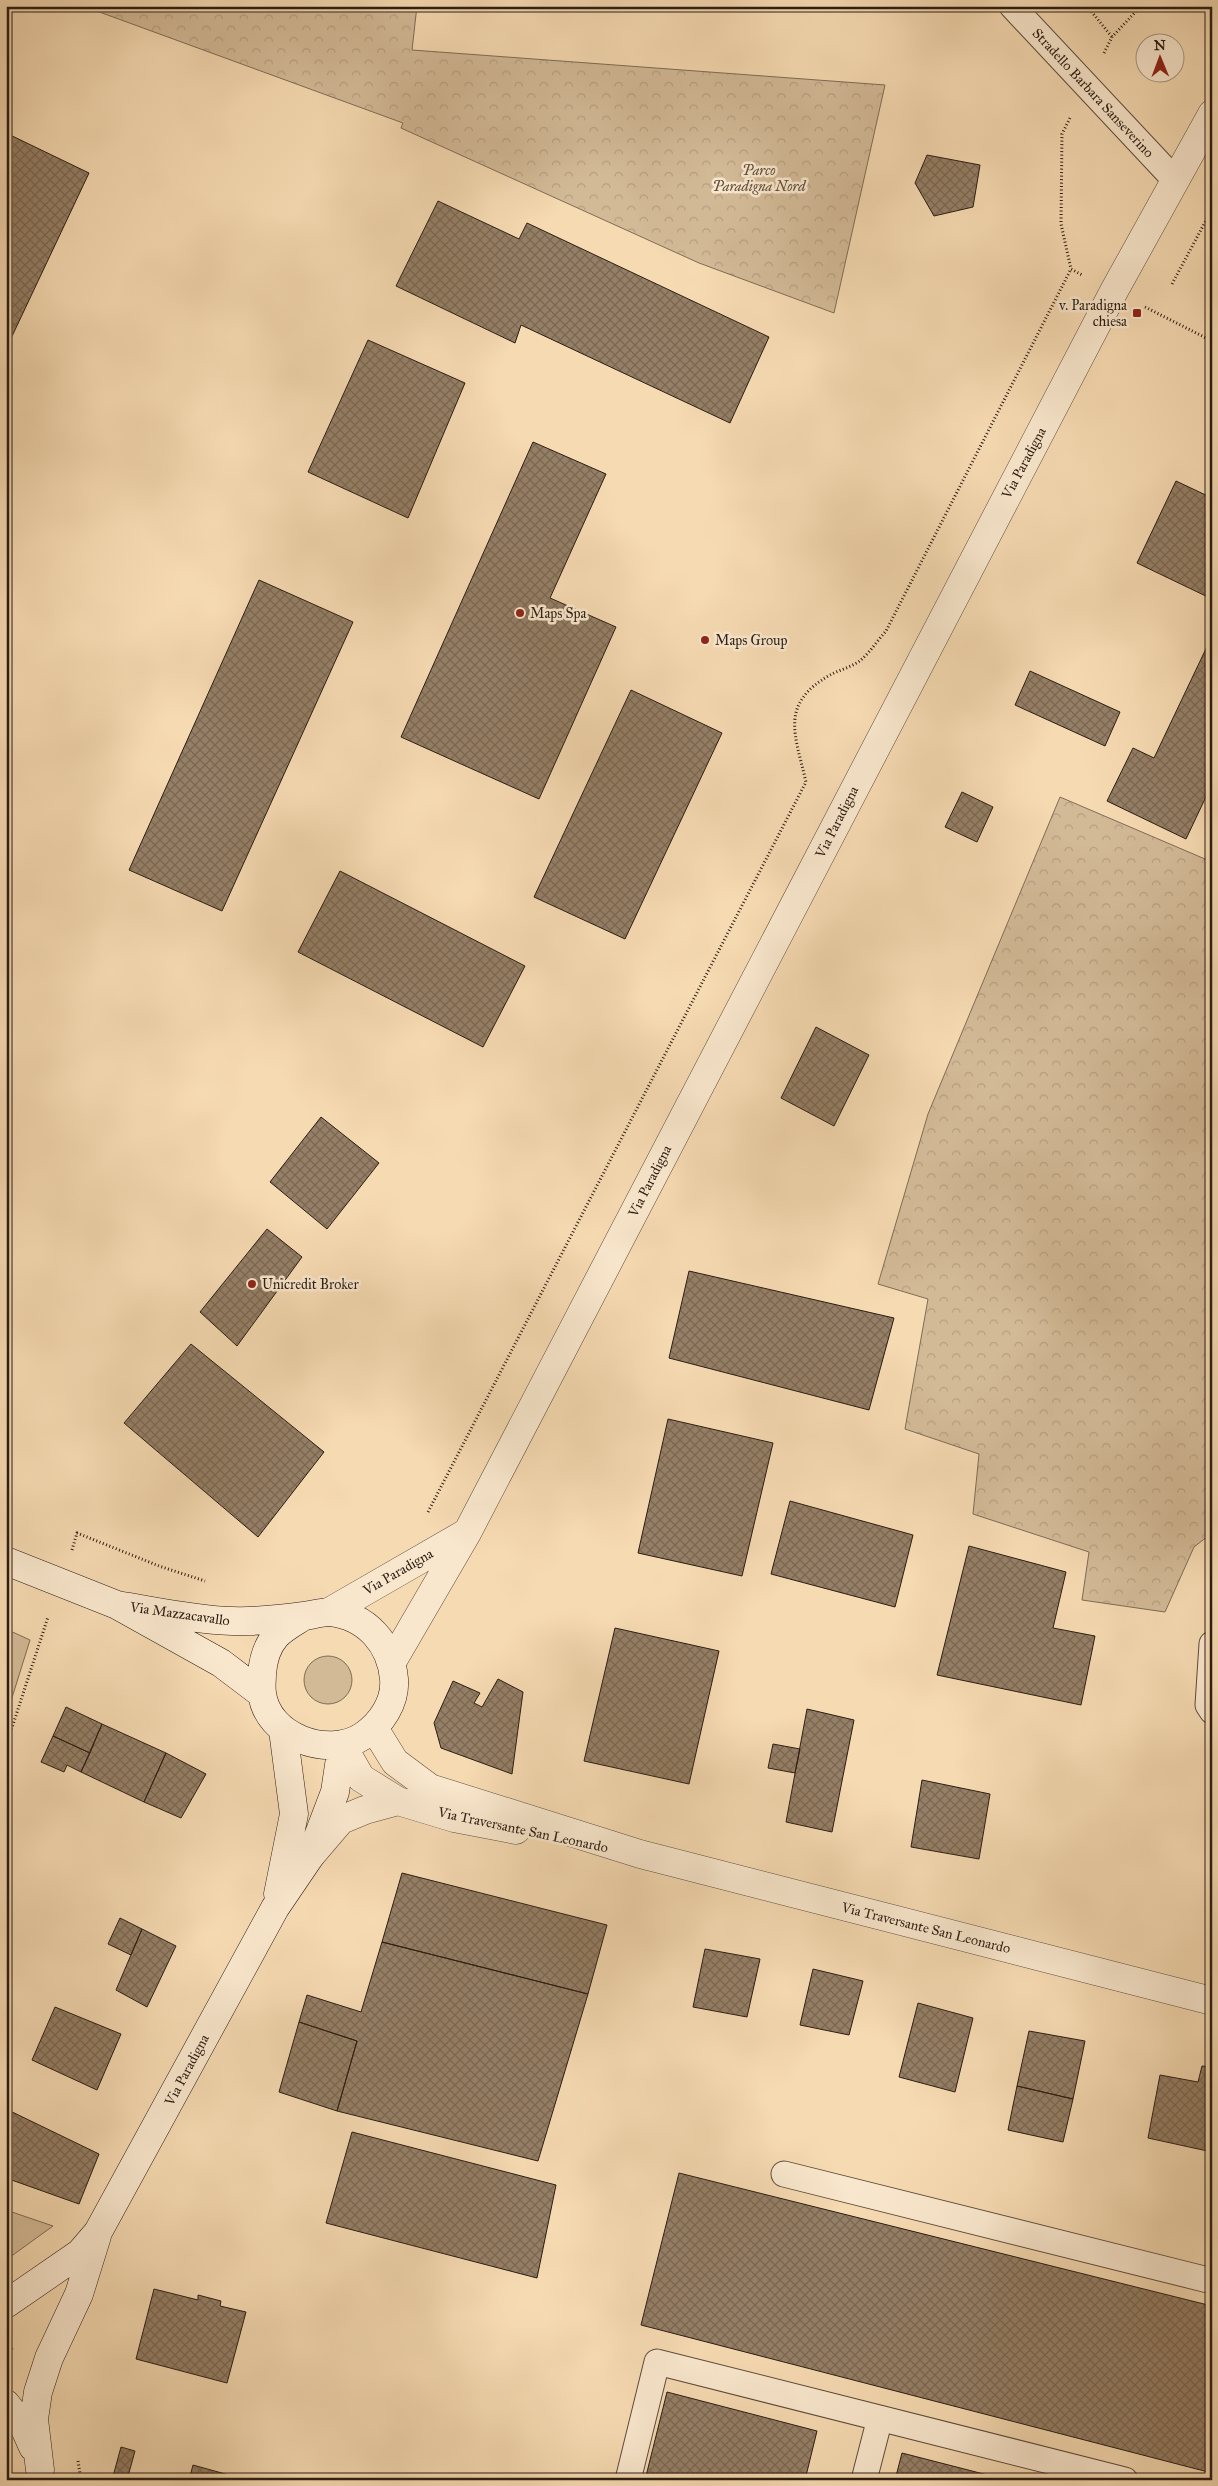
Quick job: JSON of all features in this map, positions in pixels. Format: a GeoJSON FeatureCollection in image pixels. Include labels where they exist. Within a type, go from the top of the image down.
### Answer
{"type":"FeatureCollection","features":[{"type":"Feature","properties":{"kind":"street","name":"Via Paradigna"},"geometry":{"type":"LineString","coordinates":[[392,1662],[467,1533],[1114,291],[1174,179],[1212,114]]}},
{"type":"Feature","properties":{"kind":"street","name":"Via Paradigna"},"geometry":{"type":"LineString","coordinates":[[316,1614],[355,1618],[379,1636],[392,1662],[394,1685],[389,1706],[374,1728],[361,1737],[342,1745],[313,1744],[284,1730],[271,1716],[262,1694],[263,1659],[276,1636],[316,1614],[467,1533]]}},
{"type":"Feature","properties":{"kind":"street","name":"Via Mazzacavallo"},"geometry":{"type":"LineString","coordinates":[[6,1561],[117,1605],[221,1663],[262,1694]]}},
{"type":"Feature","properties":{"kind":"street","name":"Via Mazzacavallo"},"geometry":{"type":"LineString","coordinates":[[117,1605],[233,1622],[316,1614]]}},
{"type":"Feature","properties":{"kind":"street","name":"Via Traversante San Leonardo"},"geometry":{"type":"LineString","coordinates":[[374,1728],[395,1762],[430,1788],[640,1854],[1212,2001]]}},
{"type":"Feature","properties":{"kind":"street","name":"Via Paradigna"},"geometry":{"type":"LineString","coordinates":[[275,1908],[294,1814],[284,1730]]}},
{"type":"Feature","properties":{"kind":"street","name":"Via Paradigna"},"geometry":{"type":"LineString","coordinates":[[311,1855],[336,1792],[342,1745]]}},
{"type":"Feature","properties":{"kind":"street","name":"Via Traversante San Leonardo"},"geometry":{"type":"LineString","coordinates":[[342,1745],[361,1778],[398,1801],[454,1818],[640,1854]]}},
{"type":"Feature","properties":{"kind":"street","name":"Via Paradigna"},"geometry":{"type":"LineString","coordinates":[[40,2475],[34,2420],[38,2392],[49,2358],[79,2294],[98,2232],[275,1908],[311,1855],[341,1820],[365,1810],[398,1801]]}},
{"type":"Feature","properties":{"kind":"street","name":"Via Paradigna"},"geometry":{"type":"LineString","coordinates":[[6,2304],[80,2253],[98,2232]]}},
{"type":"Feature","properties":{"kind":"street","name":"Via Paradigna"},"geometry":{"type":"LineString","coordinates":[[6,2404],[24,2427],[40,2475]]}},
{"type":"Feature","properties":{"kind":"lane","name":"Stradello Barbara Sanseverino"},"geometry":{"type":"LineString","coordinates":[[1012,6],[1174,179]]}},
{"type":"Feature","properties":{"kind":"lane"},"geometry":{"type":"LineString","coordinates":[[1212,1644],[1208,1704],[1212,1711]]}},
{"type":"Feature","properties":{"kind":"lane"},"geometry":{"type":"LineString","coordinates":[[784,2174],[1212,2281]]}},
{"type":"Feature","properties":{"kind":"lane"},"geometry":{"type":"LineString","coordinates":[[628,2480],[657,2362],[1124,2480]]}},
{"type":"Feature","properties":{"kind":"lane"},"geometry":{"type":"LineString","coordinates":[[864,2480],[880,2418]]}},
{"type":"Feature","properties":{"kind":"path"},"geometry":{"type":"LineString","coordinates":[[1087,6],[1112,37]]}},
{"type":"Feature","properties":{"kind":"path"},"geometry":{"type":"LineString","coordinates":[[1172,284],[1210,213]]}},
{"type":"Feature","properties":{"kind":"path"},"geometry":{"type":"LineString","coordinates":[[428,1514],[806,782],[796,739],[794,714],[803,695],[829,676],[860,661],[886,631],[1072,269],[1212,340]]}},
{"type":"Feature","properties":{"kind":"path"},"geometry":{"type":"LineString","coordinates":[[6,1746],[40,1639],[77,1533],[159,1566],[212,1581]]}},
{"type":"Feature","properties":{"kind":"green space","name":"Parco Paradigna Nord"},"geometry":{"type":"Polygon","coordinates":[[[83,6],[417,6],[412,50],[885,85],[834,313],[699,263],[401,128],[403,123],[83,6]]]}},
{"type":"Feature","properties":{"kind":"green space"},"geometry":{"type":"Polygon","coordinates":[[[1060,797],[1212,862],[1212,1533],[1194,1547],[1165,1612],[1082,1600],[1089,1552],[973,1514],[979,1454],[905,1429],[928,1299],[878,1284],[928,1114],[1060,797]]]}},
{"type":"Feature","properties":{"kind":"green space"},"geometry":{"type":"Polygon","coordinates":[[[6,1629],[30,1640],[6,1717],[6,1629]]]}},
{"type":"Feature","properties":{"kind":"green space"},"geometry":{"type":"Polygon","coordinates":[[[323,1656],[333,1656],[345,1663],[352,1675],[352,1685],[345,1697],[333,1704],[323,1704],[315,1700],[308,1693],[304,1685],[304,1675],[308,1667],[315,1660],[323,1656]]]}},
{"type":"Feature","properties":{"kind":"green space"},"geometry":{"type":"Polygon","coordinates":[[[6,2210],[53,2226],[6,2260],[6,2210]]]}},
{"type":"Feature","properties":{"kind":"building"},"geometry":{"type":"Polygon","coordinates":[[[6,133],[89,173],[6,349],[6,133]]]}},
{"type":"Feature","properties":{"kind":"building"},"geometry":{"type":"Polygon","coordinates":[[[927,155],[980,165],[973,207],[934,216],[915,183],[927,155]]]}},
{"type":"Feature","properties":{"kind":"building"},"geometry":{"type":"Polygon","coordinates":[[[438,201],[519,239],[527,223],[769,337],[730,423],[521,325],[515,343],[396,286],[438,201]]]}},
{"type":"Feature","properties":{"kind":"building"},"geometry":{"type":"Polygon","coordinates":[[[368,340],[465,383],[408,518],[308,472],[368,340]]]}},
{"type":"Feature","properties":{"kind":"building","name":"Maps Spa"},"geometry":{"type":"Polygon","coordinates":[[[533,442],[606,474],[550,598],[616,627],[539,799],[401,737],[533,442]]]}},
{"type":"Feature","properties":{"kind":"building"},"geometry":{"type":"Polygon","coordinates":[[[1176,481],[1212,498],[1212,545],[1207,555],[1212,557],[1212,599],[1137,563],[1176,481]]]}},
{"type":"Feature","properties":{"kind":"building"},"geometry":{"type":"Polygon","coordinates":[[[259,580],[353,622],[222,911],[129,870],[259,580]]]}},
{"type":"Feature","properties":{"kind":"building"},"geometry":{"type":"Polygon","coordinates":[[[1212,636],[1212,784],[1186,839],[1107,801],[1133,748],[1154,758],[1212,636]]]}},
{"type":"Feature","properties":{"kind":"building"},"geometry":{"type":"Polygon","coordinates":[[[1030,671],[1120,712],[1105,746],[1015,705],[1030,671]]]}},
{"type":"Feature","properties":{"kind":"building"},"geometry":{"type":"Polygon","coordinates":[[[631,690],[722,733],[625,939],[534,897],[631,690]]]}},
{"type":"Feature","properties":{"kind":"building"},"geometry":{"type":"Polygon","coordinates":[[[962,792],[993,807],[977,842],[945,827],[962,792]]]}},
{"type":"Feature","properties":{"kind":"building"},"geometry":{"type":"Polygon","coordinates":[[[340,871],[525,966],[483,1047],[298,952],[340,871]]]}},
{"type":"Feature","properties":{"kind":"building"},"geometry":{"type":"Polygon","coordinates":[[[816,1027],[869,1055],[834,1126],[781,1098],[816,1027]]]}},
{"type":"Feature","properties":{"kind":"building"},"geometry":{"type":"Polygon","coordinates":[[[321,1117],[379,1163],[327,1229],[270,1182],[321,1117]]]}},
{"type":"Feature","properties":{"kind":"building","name":"Unicredit Broker"},"geometry":{"type":"Polygon","coordinates":[[[267,1229],[302,1257],[237,1346],[200,1312],[267,1229]]]}},
{"type":"Feature","properties":{"kind":"building"},"geometry":{"type":"Polygon","coordinates":[[[689,1271],[894,1318],[869,1410],[669,1358],[689,1271]]]}},
{"type":"Feature","properties":{"kind":"building"},"geometry":{"type":"Polygon","coordinates":[[[191,1344],[324,1452],[258,1537],[124,1423],[191,1344]]]}},
{"type":"Feature","properties":{"kind":"building"},"geometry":{"type":"Polygon","coordinates":[[[668,1419],[773,1443],[742,1576],[638,1553],[668,1419]]]}},
{"type":"Feature","properties":{"kind":"building"},"geometry":{"type":"Polygon","coordinates":[[[790,1501],[913,1535],[895,1607],[771,1574],[790,1501]]]}},
{"type":"Feature","properties":{"kind":"building"},"geometry":{"type":"Polygon","coordinates":[[[969,1546],[1066,1572],[1053,1628],[1095,1636],[1081,1705],[937,1675],[969,1546]]]}},
{"type":"Feature","properties":{"kind":"building"},"geometry":{"type":"Polygon","coordinates":[[[615,1628],[719,1651],[689,1784],[584,1761],[615,1628]]]}},
{"type":"Feature","properties":{"kind":"building"},"geometry":{"type":"Polygon","coordinates":[[[498,1679],[523,1692],[512,1774],[441,1748],[434,1723],[453,1681],[480,1693],[474,1703],[482,1707],[498,1679]]]}},
{"type":"Feature","properties":{"kind":"building"},"geometry":{"type":"Polygon","coordinates":[[[66,1707],[102,1724],[90,1753],[53,1736],[66,1707]]]}},
{"type":"Feature","properties":{"kind":"building"},"geometry":{"type":"Polygon","coordinates":[[[807,1709],[854,1720],[832,1832],[786,1822],[807,1709]]]}},
{"type":"Feature","properties":{"kind":"building"},"geometry":{"type":"Polygon","coordinates":[[[102,1724],[166,1753],[144,1802],[81,1772],[102,1724]]]}},
{"type":"Feature","properties":{"kind":"building"},"geometry":{"type":"Polygon","coordinates":[[[53,1736],[90,1753],[81,1772],[67,1765],[64,1772],[41,1762],[53,1736]]]}},
{"type":"Feature","properties":{"kind":"building"},"geometry":{"type":"Polygon","coordinates":[[[773,1744],[800,1749],[795,1773],[768,1768],[773,1744]]]}},
{"type":"Feature","properties":{"kind":"building"},"geometry":{"type":"Polygon","coordinates":[[[166,1753],[206,1774],[181,1818],[144,1802],[166,1753]]]}},
{"type":"Feature","properties":{"kind":"building"},"geometry":{"type":"Polygon","coordinates":[[[922,1780],[990,1794],[979,1859],[911,1847],[922,1780]]]}},
{"type":"Feature","properties":{"kind":"building"},"geometry":{"type":"Polygon","coordinates":[[[402,1873],[607,1925],[588,1994],[382,1942],[402,1873]]]}},
{"type":"Feature","properties":{"kind":"building"},"geometry":{"type":"Polygon","coordinates":[[[120,1918],[142,1929],[131,1955],[108,1944],[120,1918]]]}},
{"type":"Feature","properties":{"kind":"building"},"geometry":{"type":"Polygon","coordinates":[[[142,1929],[176,1946],[147,2007],[116,1990],[142,1929]]]}},
{"type":"Feature","properties":{"kind":"building"},"geometry":{"type":"Polygon","coordinates":[[[382,1942],[588,1994],[538,2161],[337,2111],[357,2041],[299,2022],[307,1995],[361,2012],[382,1942]]]}},
{"type":"Feature","properties":{"kind":"building"},"geometry":{"type":"Polygon","coordinates":[[[705,1949],[760,1959],[747,2017],[693,2007],[705,1949]]]}},
{"type":"Feature","properties":{"kind":"building"},"geometry":{"type":"Polygon","coordinates":[[[813,1969],[863,1981],[849,2035],[800,2025],[813,1969]]]}},
{"type":"Feature","properties":{"kind":"building"},"geometry":{"type":"Polygon","coordinates":[[[918,2003],[973,2018],[955,2092],[899,2077],[918,2003]]]}},
{"type":"Feature","properties":{"kind":"building"},"geometry":{"type":"Polygon","coordinates":[[[55,2007],[121,2034],[97,2090],[32,2060],[55,2007]]]}},
{"type":"Feature","properties":{"kind":"building"},"geometry":{"type":"Polygon","coordinates":[[[299,2022],[357,2041],[337,2111],[279,2092],[299,2022]]]}},
{"type":"Feature","properties":{"kind":"building"},"geometry":{"type":"Polygon","coordinates":[[[1029,2031],[1085,2041],[1073,2099],[1017,2086],[1029,2031]]]}},
{"type":"Feature","properties":{"kind":"building"},"geometry":{"type":"Polygon","coordinates":[[[1202,2066],[1212,2067],[1212,2152],[1148,2138],[1160,2075],[1198,2082],[1202,2066]]]}},
{"type":"Feature","properties":{"kind":"building"},"geometry":{"type":"Polygon","coordinates":[[[1017,2086],[1073,2099],[1063,2142],[1008,2130],[1017,2086]]]}},
{"type":"Feature","properties":{"kind":"building"},"geometry":{"type":"Polygon","coordinates":[[[6,2109],[99,2154],[79,2204],[6,2178],[6,2109]]]}},
{"type":"Feature","properties":{"kind":"building"},"geometry":{"type":"Polygon","coordinates":[[[352,2132],[556,2185],[537,2278],[326,2223],[352,2132]]]}},
{"type":"Feature","properties":{"kind":"building"},"geometry":{"type":"Polygon","coordinates":[[[679,2173],[1212,2306],[1212,2473],[641,2325],[679,2173]]]}},
{"type":"Feature","properties":{"kind":"building"},"geometry":{"type":"Polygon","coordinates":[[[154,2289],[198,2300],[198,2295],[221,2301],[220,2306],[246,2312],[227,2383],[136,2359],[154,2289]]]}},
{"type":"Feature","properties":{"kind":"building"},"geometry":{"type":"Polygon","coordinates":[[[667,2392],[817,2431],[805,2480],[645,2480],[667,2392]]]}},
{"type":"Feature","properties":{"kind":"building"},"geometry":{"type":"Polygon","coordinates":[[[121,2447],[135,2451],[127,2480],[112,2480],[121,2447]]]}},
{"type":"Feature","properties":{"kind":"building"},"geometry":{"type":"Polygon","coordinates":[[[902,2453],[1007,2480],[895,2480],[902,2453]]]}},
{"type":"Feature","properties":{"kind":"building"},"geometry":{"type":"Polygon","coordinates":[[[193,2465],[247,2480],[189,2480],[193,2465]]]}},
{"type":"Feature","properties":{"kind":"place","name":"v. Paradigna chiesa"},"geometry":{"type":"Point","coordinates":[1137,313]}},
{"type":"Feature","properties":{"kind":"place","name":"Maps Spa"},"geometry":{"type":"Point","coordinates":[520,613]}},
{"type":"Feature","properties":{"kind":"place","name":"Maps Group"},"geometry":{"type":"Point","coordinates":[705,640]}},
{"type":"Feature","properties":{"kind":"place","name":"Unicredit Broker"},"geometry":{"type":"Point","coordinates":[252,1284]}}]}
